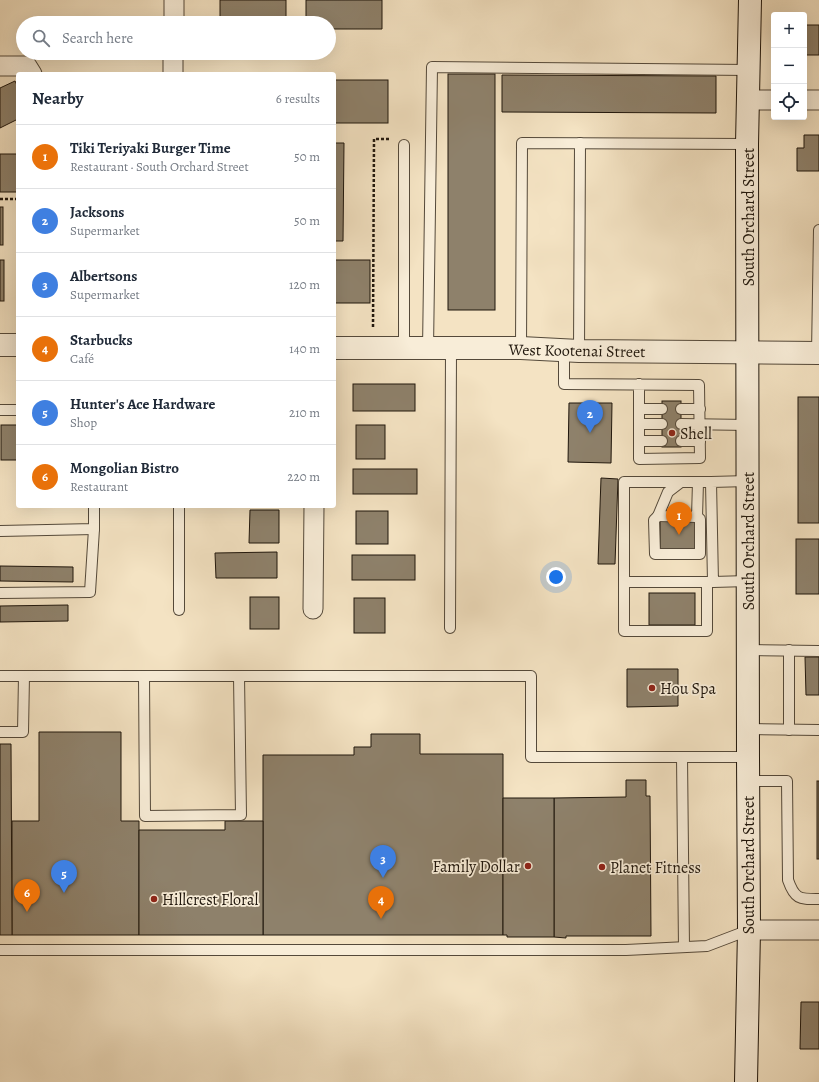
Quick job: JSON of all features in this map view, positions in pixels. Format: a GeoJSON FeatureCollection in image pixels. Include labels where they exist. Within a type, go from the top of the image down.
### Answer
{"type":"FeatureCollection","features":[{"type":"Feature","properties":{"kind":"main road","name":"South Orchard Street"},"geometry":{"type":"LineString","coordinates":[[746,1082],[749,930],[747,144],[750,0]]}},
{"type":"Feature","properties":{"kind":"main road"},"geometry":{"type":"LineString","coordinates":[[0,345],[16,345]]}},
{"type":"Feature","properties":{"kind":"main road","name":"West Kootenai Street"},"geometry":{"type":"LineString","coordinates":[[336,348],[521,348],[818,353]]}},
{"type":"Feature","properties":{"kind":"street"},"geometry":{"type":"LineString","coordinates":[[174,0],[174,16]]}},
{"type":"Feature","properties":{"kind":"street"},"geometry":{"type":"LineString","coordinates":[[173,60],[173,72]]}},
{"type":"Feature","properties":{"kind":"street"},"geometry":{"type":"LineString","coordinates":[[0,66],[27,66],[31,72]]}},
{"type":"Feature","properties":{"kind":"street"},"geometry":{"type":"LineString","coordinates":[[748,100],[771,100]]}},
{"type":"Feature","properties":{"kind":"street"},"geometry":{"type":"LineString","coordinates":[[807,100],[819,100]]}},
{"type":"Feature","properties":{"kind":"street"},"geometry":{"type":"LineString","coordinates":[[313,609],[314,508]]}},
{"type":"Feature","properties":{"kind":"street"},"geometry":{"type":"LineString","coordinates":[[749,930],[819,930]]}},
{"type":"Feature","properties":{"kind":"lane"},"geometry":{"type":"LineString","coordinates":[[428,349],[432,67],[749,70]]}},
{"type":"Feature","properties":{"kind":"lane"},"geometry":{"type":"LineString","coordinates":[[521,348],[522,143],[747,144]]}},
{"type":"Feature","properties":{"kind":"lane"},"geometry":{"type":"LineString","coordinates":[[580,143],[572,350],[564,384],[639,384],[699,385],[700,458],[639,458],[639,384]]}},
{"type":"Feature","properties":{"kind":"lane"},"geometry":{"type":"LineString","coordinates":[[404,145],[404,349]]}},
{"type":"Feature","properties":{"kind":"lane"},"geometry":{"type":"LineString","coordinates":[[818,353],[819,230]]}},
{"type":"Feature","properties":{"kind":"lane"},"geometry":{"type":"LineString","coordinates":[[450,628],[451,349]]}},
{"type":"Feature","properties":{"kind":"lane"},"geometry":{"type":"LineString","coordinates":[[639,409],[662,409]]}},
{"type":"Feature","properties":{"kind":"lane"},"geometry":{"type":"LineString","coordinates":[[682,409],[700,409]]}},
{"type":"Feature","properties":{"kind":"lane"},"geometry":{"type":"LineString","coordinates":[[0,410],[16,410]]}},
{"type":"Feature","properties":{"kind":"lane"},"geometry":{"type":"LineString","coordinates":[[639,424],[662,424]]}},
{"type":"Feature","properties":{"kind":"lane"},"geometry":{"type":"LineString","coordinates":[[682,424],[748,425]]}},
{"type":"Feature","properties":{"kind":"lane"},"geometry":{"type":"LineString","coordinates":[[639,441],[662,441]]}},
{"type":"Feature","properties":{"kind":"lane"},"geometry":{"type":"LineString","coordinates":[[682,441],[700,441]]}},
{"type":"Feature","properties":{"kind":"lane"},"geometry":{"type":"LineString","coordinates":[[711,482],[710,582],[707,632],[624,630],[624,482],[748,481]]}},
{"type":"Feature","properties":{"kind":"lane"},"geometry":{"type":"LineString","coordinates":[[681,482],[668,492],[658,516],[654,520],[655,554],[700,554],[700,519],[697,517],[698,482]]}},
{"type":"Feature","properties":{"kind":"lane"},"geometry":{"type":"LineString","coordinates":[[0,593],[90,592],[94,508]]}},
{"type":"Feature","properties":{"kind":"lane"},"geometry":{"type":"LineString","coordinates":[[179,508],[179,610]]}},
{"type":"Feature","properties":{"kind":"lane"},"geometry":{"type":"LineString","coordinates":[[658,516],[697,517]]}},
{"type":"Feature","properties":{"kind":"lane"},"geometry":{"type":"LineString","coordinates":[[0,531],[94,529]]}},
{"type":"Feature","properties":{"kind":"lane"},"geometry":{"type":"LineString","coordinates":[[624,582],[748,581]]}},
{"type":"Feature","properties":{"kind":"lane"},"geometry":{"type":"LineString","coordinates":[[748,650],[819,651]]}},
{"type":"Feature","properties":{"kind":"lane"},"geometry":{"type":"LineString","coordinates":[[789,650],[789,730]]}},
{"type":"Feature","properties":{"kind":"lane"},"geometry":{"type":"LineString","coordinates":[[0,676],[531,676],[531,757],[748,757]]}},
{"type":"Feature","properties":{"kind":"lane"},"geometry":{"type":"LineString","coordinates":[[0,732],[23,732],[24,676]]}},
{"type":"Feature","properties":{"kind":"lane"},"geometry":{"type":"LineString","coordinates":[[144,676],[145,816],[241,814],[239,676]]}},
{"type":"Feature","properties":{"kind":"lane"},"geometry":{"type":"LineString","coordinates":[[748,728],[819,730]]}},
{"type":"Feature","properties":{"kind":"lane"},"geometry":{"type":"LineString","coordinates":[[682,757],[684,947]]}},
{"type":"Feature","properties":{"kind":"lane"},"geometry":{"type":"LineString","coordinates":[[748,780],[787,781],[788,880],[795,895],[801,899],[819,898]]}},
{"type":"Feature","properties":{"kind":"lane"},"geometry":{"type":"LineString","coordinates":[[0,950],[626,950],[707,946],[749,930]]}},
{"type":"Feature","properties":{"kind":"path"},"geometry":{"type":"LineString","coordinates":[[373,326],[374,139],[395,139]]}},
{"type":"Feature","properties":{"kind":"path"},"geometry":{"type":"LineString","coordinates":[[0,199],[16,199]]}},
{"type":"Feature","properties":{"kind":"building"},"geometry":{"type":"Polygon","coordinates":[[[220,0],[286,0],[286,16],[220,16],[220,0]]]}},
{"type":"Feature","properties":{"kind":"building"},"geometry":{"type":"Polygon","coordinates":[[[306,0],[382,0],[382,29],[336,29],[336,16],[306,16],[306,0]]]}},
{"type":"Feature","properties":{"kind":"building"},"geometry":{"type":"Polygon","coordinates":[[[807,25],[819,25],[819,55],[807,55],[807,25]]]}},
{"type":"Feature","properties":{"kind":"building"},"geometry":{"type":"Polygon","coordinates":[[[448,74],[495,74],[495,310],[448,310],[448,74]]]}},
{"type":"Feature","properties":{"kind":"building"},"geometry":{"type":"Polygon","coordinates":[[[502,75],[716,76],[716,113],[502,112],[502,75]]]}},
{"type":"Feature","properties":{"kind":"building"},"geometry":{"type":"Polygon","coordinates":[[[336,80],[388,80],[388,123],[336,123],[336,80]]]}},
{"type":"Feature","properties":{"kind":"building"},"geometry":{"type":"Polygon","coordinates":[[[15,81],[16,83],[16,120],[0,128],[0,88],[15,81]]]}},
{"type":"Feature","properties":{"kind":"building"},"geometry":{"type":"Polygon","coordinates":[[[804,135],[819,135],[819,171],[797,171],[797,148],[804,148],[804,135]]]}},
{"type":"Feature","properties":{"kind":"building"},"geometry":{"type":"Polygon","coordinates":[[[336,143],[344,143],[343,241],[336,241],[336,143]]]}},
{"type":"Feature","properties":{"kind":"building"},"geometry":{"type":"Polygon","coordinates":[[[0,154],[16,154],[16,192],[0,192],[0,154]]]}},
{"type":"Feature","properties":{"kind":"building"},"geometry":{"type":"Polygon","coordinates":[[[0,207],[3,207],[3,245],[0,245],[0,207]]]}},
{"type":"Feature","properties":{"kind":"building"},"geometry":{"type":"Polygon","coordinates":[[[0,260],[4,260],[4,301],[0,301],[0,260]]]}},
{"type":"Feature","properties":{"kind":"building"},"geometry":{"type":"Polygon","coordinates":[[[336,260],[370,260],[370,303],[336,303],[336,260]]]}},
{"type":"Feature","properties":{"kind":"building"},"geometry":{"type":"Polygon","coordinates":[[[353,384],[415,384],[415,411],[353,411],[353,384]]]}},
{"type":"Feature","properties":{"kind":"building"},"geometry":{"type":"Polygon","coordinates":[[[798,397],[819,397],[819,523],[798,523],[798,397]]]}},
{"type":"Feature","properties":{"kind":"building","name":"Shell"},"geometry":{"type":"Polygon","coordinates":[[[662,401],[681,401],[681,447],[662,447],[662,401]]]}},
{"type":"Feature","properties":{"kind":"building"},"geometry":{"type":"Polygon","coordinates":[[[569,403],[612,403],[611,463],[568,462],[569,403]]]}},
{"type":"Feature","properties":{"kind":"building"},"geometry":{"type":"Polygon","coordinates":[[[1,425],[16,425],[16,460],[1,460],[1,425]]]}},
{"type":"Feature","properties":{"kind":"building"},"geometry":{"type":"Polygon","coordinates":[[[356,425],[385,425],[385,459],[356,459],[356,425]]]}},
{"type":"Feature","properties":{"kind":"building"},"geometry":{"type":"Polygon","coordinates":[[[353,469],[417,469],[417,494],[353,494],[353,469]]]}},
{"type":"Feature","properties":{"kind":"building"},"geometry":{"type":"Polygon","coordinates":[[[601,478],[618,479],[615,564],[598,564],[601,478]]]}},
{"type":"Feature","properties":{"kind":"building"},"geometry":{"type":"Polygon","coordinates":[[[250,510],[279,510],[279,543],[249,543],[250,510]]]}},
{"type":"Feature","properties":{"kind":"building"},"geometry":{"type":"Polygon","coordinates":[[[356,511],[388,511],[388,544],[356,544],[356,511]]]}},
{"type":"Feature","properties":{"kind":"building"},"geometry":{"type":"Polygon","coordinates":[[[660,519],[698,519],[698,551],[660,551],[660,519]]]}},
{"type":"Feature","properties":{"kind":"building"},"geometry":{"type":"Polygon","coordinates":[[[796,539],[819,539],[819,594],[796,594],[796,539]]]}},
{"type":"Feature","properties":{"kind":"building"},"geometry":{"type":"Polygon","coordinates":[[[277,552],[277,578],[216,578],[215,553],[277,552]]]}},
{"type":"Feature","properties":{"kind":"building"},"geometry":{"type":"Polygon","coordinates":[[[352,555],[415,555],[415,580],[352,580],[352,555]]]}},
{"type":"Feature","properties":{"kind":"building"},"geometry":{"type":"Polygon","coordinates":[[[0,566],[73,567],[73,582],[0,581],[0,566]]]}},
{"type":"Feature","properties":{"kind":"building"},"geometry":{"type":"Polygon","coordinates":[[[649,593],[695,593],[695,625],[649,625],[649,593]]]}},
{"type":"Feature","properties":{"kind":"building"},"geometry":{"type":"Polygon","coordinates":[[[250,597],[279,597],[279,629],[250,629],[250,597]]]}},
{"type":"Feature","properties":{"kind":"building"},"geometry":{"type":"Polygon","coordinates":[[[354,598],[385,598],[385,633],[354,633],[354,598]]]}},
{"type":"Feature","properties":{"kind":"building"},"geometry":{"type":"Polygon","coordinates":[[[68,605],[68,621],[0,622],[0,606],[68,605]]]}},
{"type":"Feature","properties":{"kind":"building"},"geometry":{"type":"Polygon","coordinates":[[[805,657],[819,657],[819,695],[806,695],[805,657]]]}},
{"type":"Feature","properties":{"kind":"building","name":"Hou Spa"},"geometry":{"type":"Polygon","coordinates":[[[627,669],[678,669],[678,706],[627,707],[627,669]]]}},
{"type":"Feature","properties":{"kind":"building"},"geometry":{"type":"Polygon","coordinates":[[[39,732],[121,732],[121,821],[139,821],[139,935],[12,935],[12,821],[39,821],[39,732]]]}},
{"type":"Feature","properties":{"kind":"building"},"geometry":{"type":"Polygon","coordinates":[[[371,734],[420,734],[420,754],[503,754],[503,935],[263,935],[263,755],[354,755],[354,747],[371,747],[371,734]]]}},
{"type":"Feature","properties":{"kind":"building"},"geometry":{"type":"Polygon","coordinates":[[[0,744],[11,744],[12,935],[0,935],[0,744]]]}},
{"type":"Feature","properties":{"kind":"building","name":"Planet Fitness"},"geometry":{"type":"Polygon","coordinates":[[[626,780],[646,780],[646,796],[650,796],[651,936],[554,937],[554,798],[626,797],[626,780]]]}},
{"type":"Feature","properties":{"kind":"building"},"geometry":{"type":"Polygon","coordinates":[[[817,781],[819,781],[819,859],[817,859],[817,781]]]}},
{"type":"Feature","properties":{"kind":"building","name":"Family Dollar"},"geometry":{"type":"Polygon","coordinates":[[[503,798],[554,798],[554,937],[507,937],[507,935],[503,935],[503,798]]]}},
{"type":"Feature","properties":{"kind":"building"},"geometry":{"type":"Polygon","coordinates":[[[225,821],[263,821],[263,935],[139,935],[139,830],[225,830],[225,821]]]}},
{"type":"Feature","properties":{"kind":"building"},"geometry":{"type":"Polygon","coordinates":[[[801,1002],[819,1002],[819,1049],[800,1049],[801,1002]]]}},
{"type":"Feature","properties":{"kind":"place","name":"Jacksons"},"geometry":{"type":"Point","coordinates":[590,433]}},
{"type":"Feature","properties":{"kind":"place","name":"Shell"},"geometry":{"type":"Point","coordinates":[672,433]}},
{"type":"Feature","properties":{"kind":"place","name":"Tiki Teriyaki Burger Time"},"geometry":{"type":"Point","coordinates":[679,535]}},
{"type":"Feature","properties":{"kind":"place","name":"Hou Spa"},"geometry":{"type":"Point","coordinates":[652,688]}},
{"type":"Feature","properties":{"kind":"place","name":"Family Dollar"},"geometry":{"type":"Point","coordinates":[528,866]}},
{"type":"Feature","properties":{"kind":"place","name":"Planet Fitness"},"geometry":{"type":"Point","coordinates":[602,867]}},
{"type":"Feature","properties":{"kind":"place","name":"Albertsons"},"geometry":{"type":"Point","coordinates":[383,878]}},
{"type":"Feature","properties":{"kind":"place","name":"Hunter's Ace Hardware"},"geometry":{"type":"Point","coordinates":[64,893]}},
{"type":"Feature","properties":{"kind":"place","name":"Hillcrest Floral"},"geometry":{"type":"Point","coordinates":[154,899]}},
{"type":"Feature","properties":{"kind":"place","name":"Mongolian Bistro"},"geometry":{"type":"Point","coordinates":[27,912]}},
{"type":"Feature","properties":{"kind":"place","name":"Starbucks"},"geometry":{"type":"Point","coordinates":[381,919]}}]}
